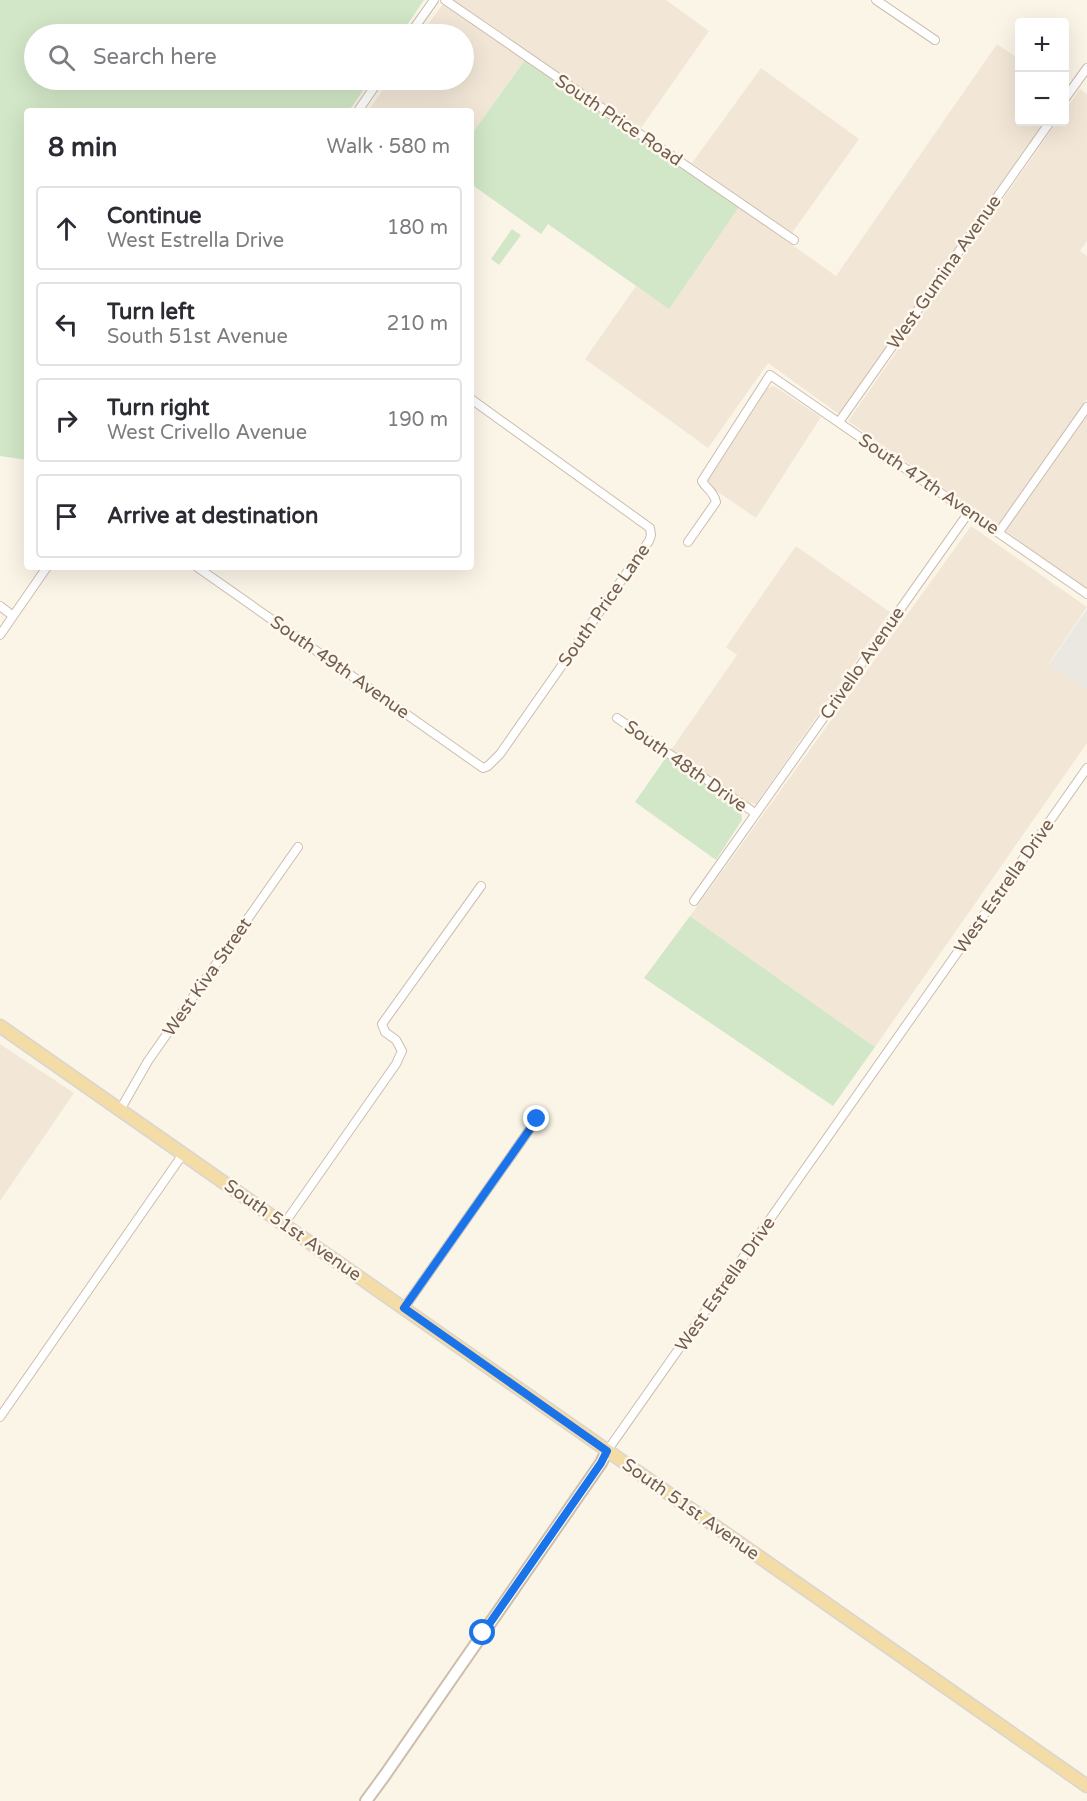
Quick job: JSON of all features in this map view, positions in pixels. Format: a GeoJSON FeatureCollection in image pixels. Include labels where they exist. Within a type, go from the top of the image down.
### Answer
{"type":"FeatureCollection","features":[{"type":"Feature","properties":{"kind":"main road","name":"South 51st Avenue"},"geometry":{"type":"LineString","coordinates":[[0,1026],[1087,1786]]}},
{"type":"Feature","properties":{"kind":"main road","name":"West Estrella Drive"},"geometry":{"type":"LineString","coordinates":[[366,1801],[607,1451]]}},
{"type":"Feature","properties":{"kind":"street"},"geometry":{"type":"LineString","coordinates":[[417,24],[434,0]]}},
{"type":"Feature","properties":{"kind":"street","name":"South Price Road"},"geometry":{"type":"LineString","coordinates":[[445,0],[794,240]]}},
{"type":"Feature","properties":{"kind":"street"},"geometry":{"type":"LineString","coordinates":[[876,0],[935,40]]}},
{"type":"Feature","properties":{"kind":"street"},"geometry":{"type":"LineString","coordinates":[[1069,94],[1087,68]]}},
{"type":"Feature","properties":{"kind":"street"},"geometry":{"type":"LineString","coordinates":[[360,108],[372,90]]}},
{"type":"Feature","properties":{"kind":"street","name":"West Gumina Avenue"},"geometry":{"type":"LineString","coordinates":[[839,422],[1047,126]]}},
{"type":"Feature","properties":{"kind":"street","name":"South 47th Avenue"},"geometry":{"type":"LineString","coordinates":[[688,542],[716,502],[714,493],[704,485],[702,480],[770,375],[1087,594]]}},
{"type":"Feature","properties":{"kind":"street","name":"South Price Lane"},"geometry":{"type":"LineString","coordinates":[[474,401],[650,528],[651,535],[500,754],[483,768]]}},
{"type":"Feature","properties":{"kind":"street"},"geometry":{"type":"LineString","coordinates":[[999,532],[1087,406]]}},
{"type":"Feature","properties":{"kind":"street","name":"Crivello Avenue"},"geometry":{"type":"LineString","coordinates":[[694,901],[969,512]]}},
{"type":"Feature","properties":{"kind":"street"},"geometry":{"type":"LineString","coordinates":[[0,636],[45,570]]}},
{"type":"Feature","properties":{"kind":"street","name":"South 49th Avenue"},"geometry":{"type":"LineString","coordinates":[[201,570],[483,768]]}},
{"type":"Feature","properties":{"kind":"street"},"geometry":{"type":"LineString","coordinates":[[0,606],[14,616]]}},
{"type":"Feature","properties":{"kind":"street","name":"South 48th Drive"},"geometry":{"type":"LineString","coordinates":[[617,718],[755,813]]}},
{"type":"Feature","properties":{"kind":"street","name":"West Estrella Drive"},"geometry":{"type":"LineString","coordinates":[[607,1451],[1087,768]]}},
{"type":"Feature","properties":{"kind":"street","name":"West Kiva Street"},"geometry":{"type":"LineString","coordinates":[[120,1110],[148,1061],[298,847]]}},
{"type":"Feature","properties":{"kind":"street"},"geometry":{"type":"LineString","coordinates":[[284,1224],[396,1064],[402,1051],[396,1040],[385,1032],[382,1024],[481,886]]}},
{"type":"Feature","properties":{"kind":"street"},"geometry":{"type":"LineString","coordinates":[[404,1308],[537,1119]]}},
{"type":"Feature","properties":{"kind":"street"},"geometry":{"type":"LineString","coordinates":[[0,1417],[183,1154]]}},
{"type":"Feature","properties":{"kind":"shaded area"},"geometry":{"type":"Polygon","coordinates":[[[450,0],[666,0],[709,31],[641,128],[450,0]]]}},
{"type":"Feature","properties":{"kind":"shaded area"},"geometry":{"type":"Polygon","coordinates":[[[443,4],[472,24],[428,24],[443,4]]]}},
{"type":"Feature","properties":{"kind":"shaded area"},"geometry":{"type":"Polygon","coordinates":[[[474,25],[525,60],[474,131],[474,108],[370,108],[383,90],[474,90],[474,25]]]}},
{"type":"Feature","properties":{"kind":"shaded area"},"geometry":{"type":"Polygon","coordinates":[[[997,44],[1015,56],[1015,126],[1041,126],[840,415],[768,363],[708,448],[585,359],[636,286],[669,308],[739,207],[836,276],[997,44]]]}},
{"type":"Feature","properties":{"kind":"shaded area"},"geometry":{"type":"Polygon","coordinates":[[[761,68],[859,139],[792,233],[692,163],[761,68]]]}},
{"type":"Feature","properties":{"kind":"shaded area"},"geometry":{"type":"Polygon","coordinates":[[[1080,89],[1087,94],[1087,241],[1080,251],[1087,256],[1087,399],[998,526],[848,421],[1054,126],[1069,126],[1069,104],[1080,89]]]}},
{"type":"Feature","properties":{"kind":"shaded area"},"geometry":{"type":"Polygon","coordinates":[[[774,386],[821,417],[756,518],[708,485],[708,479],[767,388],[774,386]]]}},
{"type":"Feature","properties":{"kind":"shaded area"},"geometry":{"type":"Polygon","coordinates":[[[1087,412],[1087,589],[1004,530],[1087,412]]]}},
{"type":"Feature","properties":{"kind":"shaded area"},"geometry":{"type":"Polygon","coordinates":[[[971,526],[1087,607],[1049,663],[1087,690],[1087,743],[875,1047],[690,916],[971,526]]]}},
{"type":"Feature","properties":{"kind":"shaded area"},"geometry":{"type":"Polygon","coordinates":[[[796,546],[890,612],[756,804],[744,802],[671,750],[737,655],[726,647],[796,546]]]}},
{"type":"Feature","properties":{"kind":"shaded area"},"geometry":{"type":"Polygon","coordinates":[[[1087,609],[1087,690],[1049,664],[1087,609]]]}},
{"type":"Feature","properties":{"kind":"shaded area"},"geometry":{"type":"Polygon","coordinates":[[[0,1044],[74,1093],[0,1201],[0,1044]]]}},
{"type":"Feature","properties":{"kind":"green space"},"geometry":{"type":"Polygon","coordinates":[[[0,0],[424,0],[408,24],[24,24],[24,90],[363,90],[351,108],[24,108],[24,460],[0,456],[0,0]]]}},
{"type":"Feature","properties":{"kind":"green space"},"geometry":{"type":"Polygon","coordinates":[[[525,60],[739,207],[669,309],[548,224],[541,234],[474,186],[474,131],[525,60]]]}},
{"type":"Feature","properties":{"kind":"green space"},"geometry":{"type":"Polygon","coordinates":[[[512,229],[521,235],[499,265],[491,259],[512,229]]]}},
{"type":"Feature","properties":{"kind":"green space"},"geometry":{"type":"Polygon","coordinates":[[[667,756],[741,807],[742,820],[716,860],[635,802],[667,756]]]}},
{"type":"Feature","properties":{"kind":"green space"},"geometry":{"type":"Polygon","coordinates":[[[690,916],[875,1047],[833,1106],[644,978],[690,916]]]}},
{"type":"Feature","properties":{"kind":"route"},"geometry":{"type":"LineString","coordinates":[[483,1633],[607,1451],[404,1308],[537,1119]]}}]}
